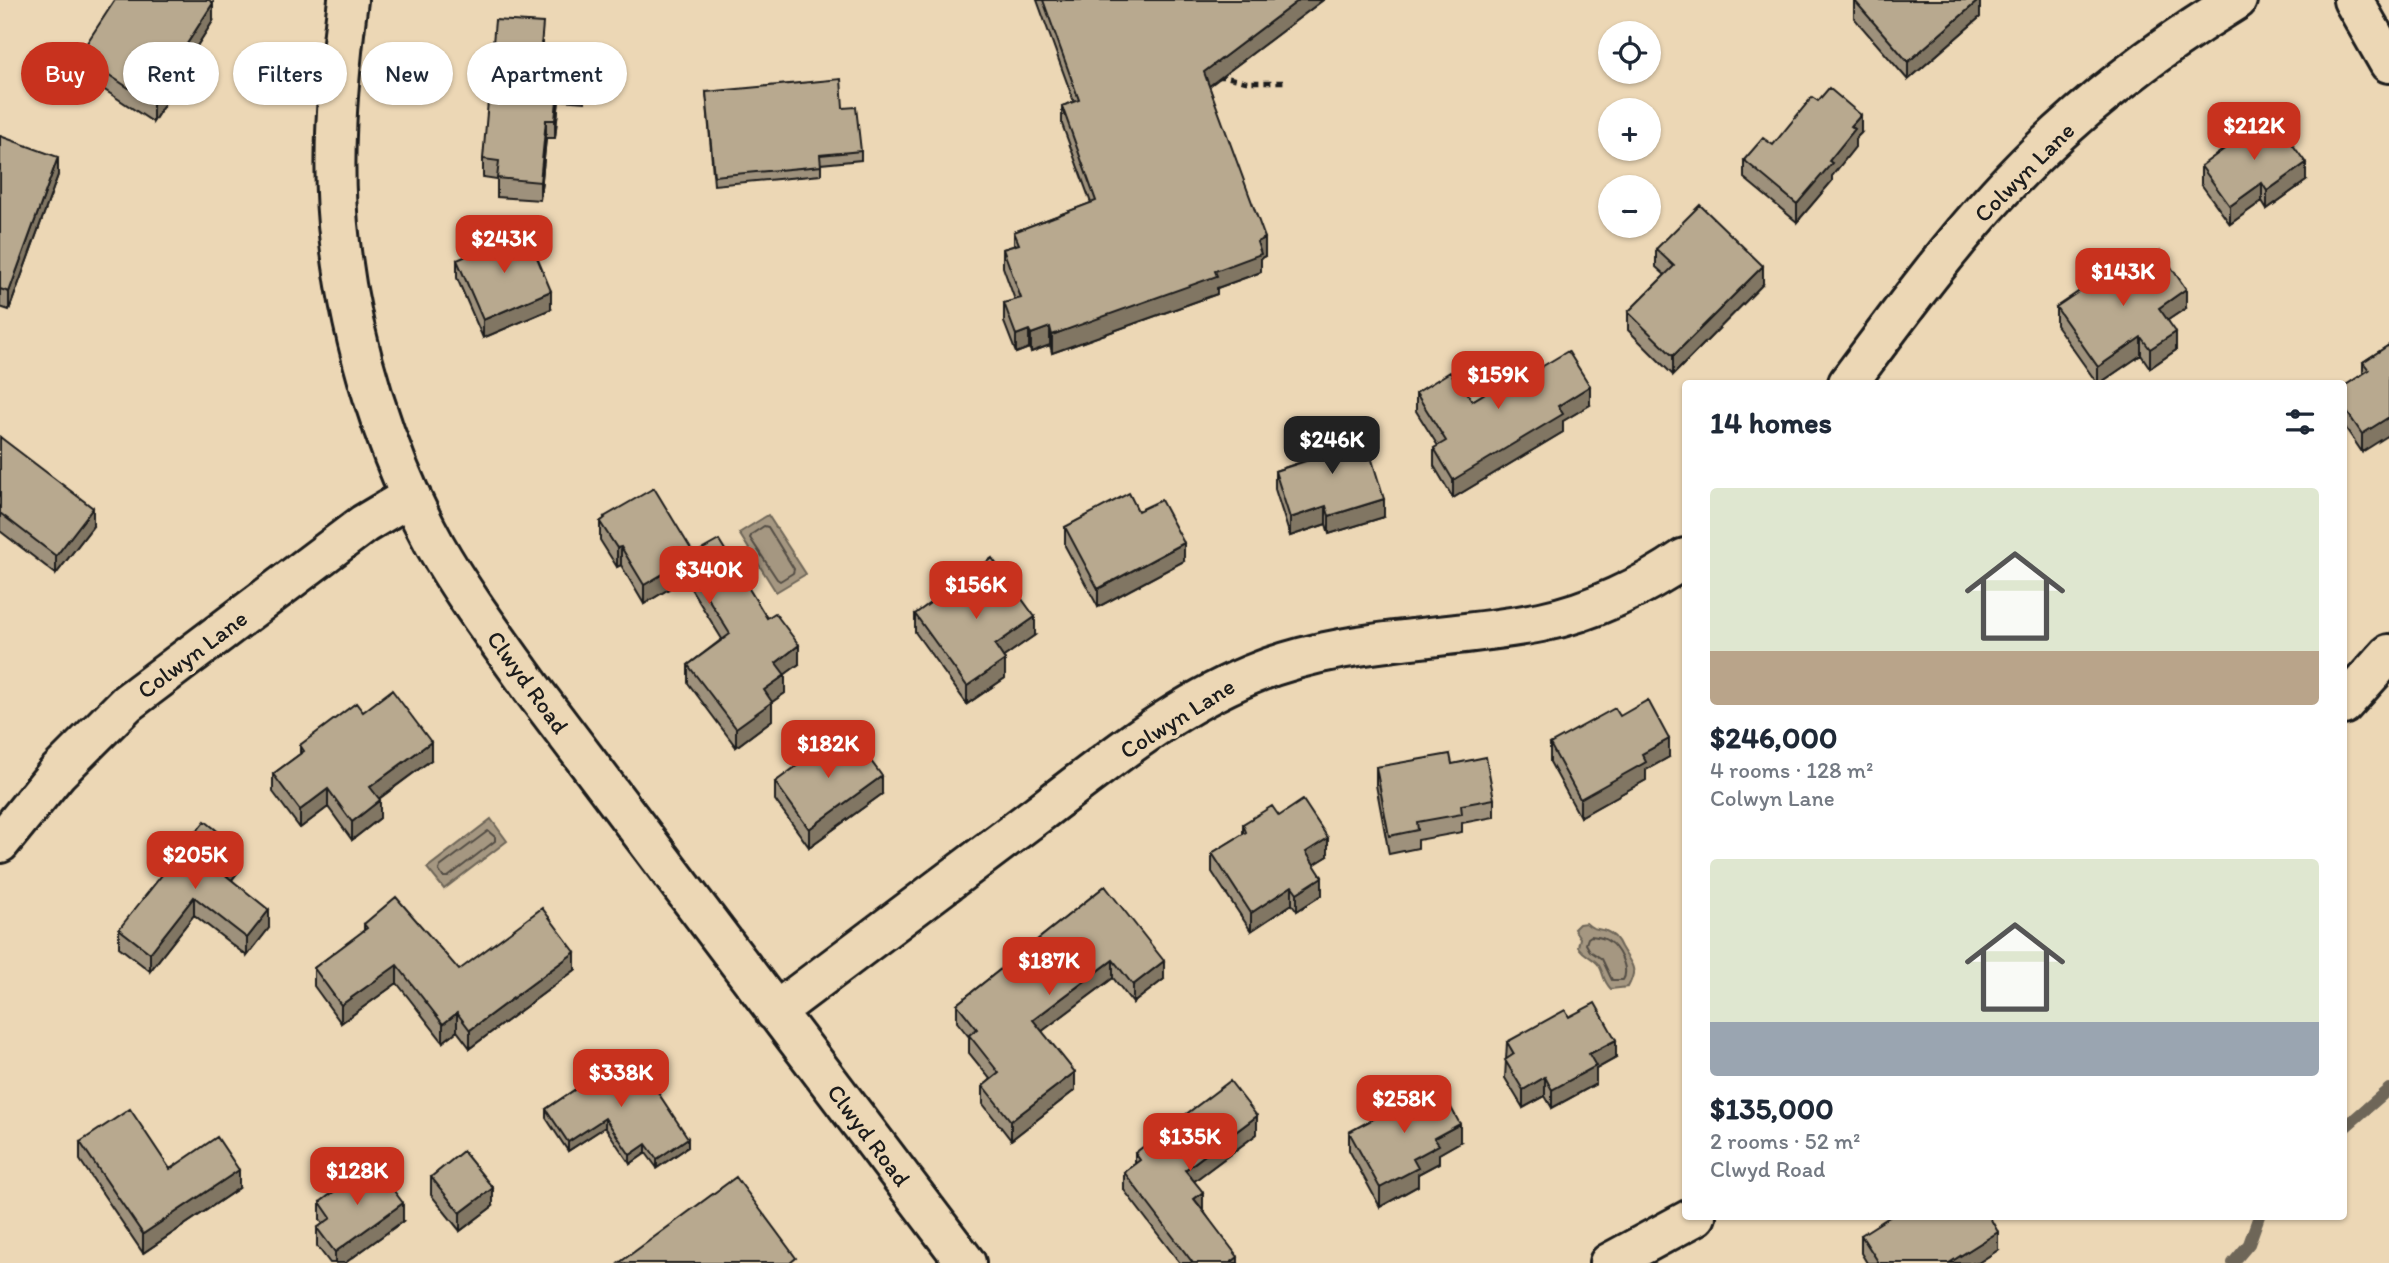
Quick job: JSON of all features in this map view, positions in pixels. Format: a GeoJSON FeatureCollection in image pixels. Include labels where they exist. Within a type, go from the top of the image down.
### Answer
{"type":"FeatureCollection","features":[{"type":"Feature","properties":{"kind":"street","name":"Clwyd Road"},"geometry":{"type":"LineString","coordinates":[[348,0],[338,101],[337,190],[340,242],[348,296],[361,352],[379,414],[411,496],[435,545],[471,604],[966,1263]]}},
{"type":"Feature","properties":{"kind":"street","name":"Colwyn Lane"},"geometry":{"type":"LineString","coordinates":[[1850,380],[1952,248],[1998,194],[2040,152],[2130,73],[2237,0]]}},
{"type":"Feature","properties":{"kind":"street"},"geometry":{"type":"LineString","coordinates":[[2353,0],[2389,63]]}},
{"type":"Feature","properties":{"kind":"street","name":"Colwyn Lane"},"geometry":{"type":"LineString","coordinates":[[0,844],[57,773],[127,703],[364,524],[411,496]]}},
{"type":"Feature","properties":{"kind":"street","name":"Colwyn Lane"},"geometry":{"type":"LineString","coordinates":[[775,1012],[1150,730],[1250,674],[1328,650],[1542,621],[1630,590],[1682,560]]}},
{"type":"Feature","properties":{"kind":"street"},"geometry":{"type":"LineString","coordinates":[[2347,700],[2389,653]]}},
{"type":"Feature","properties":{"kind":"street"},"geometry":{"type":"LineString","coordinates":[[1609,1263],[1689,1220]]}},
{"type":"Feature","properties":{"kind":"path"},"geometry":{"type":"LineString","coordinates":[[1215,77],[1226,76],[1246,82],[1289,82]]}},
{"type":"Feature","properties":{"kind":"water"},"geometry":{"type":"Polygon","coordinates":[[[768,515],[806,574],[776,592],[739,533],[768,515]]]}},
{"type":"Feature","properties":{"kind":"water"},"geometry":{"type":"Polygon","coordinates":[[[491,819],[507,841],[444,889],[427,868],[491,819]]]}},
{"type":"Feature","properties":{"kind":"water"},"geometry":{"type":"Polygon","coordinates":[[[1586,923],[1593,928],[1609,932],[1617,940],[1633,970],[1628,987],[1611,989],[1599,966],[1578,947],[1580,938],[1574,929],[1579,924],[1586,923]]]}},
{"type":"Feature","properties":{"kind":"building"},"geometry":{"type":"Polygon","coordinates":[[[115,0],[209,0],[213,3],[188,42],[123,42],[123,84],[109,75],[109,42],[88,42],[115,0]]]}},
{"type":"Feature","properties":{"kind":"building"},"geometry":{"type":"Polygon","coordinates":[[[1043,0],[1299,0],[1204,72],[1265,238],[1257,242],[1261,254],[1215,271],[1217,276],[1052,335],[1050,327],[1031,334],[1029,330],[1016,335],[1004,303],[1021,298],[1003,249],[1019,244],[1014,232],[1096,201],[1062,106],[1079,100],[1043,0]]]}},
{"type":"Feature","properties":{"kind":"building"},"geometry":{"type":"Polygon","coordinates":[[[1854,0],[1979,0],[1908,62],[1854,0]]]}},
{"type":"Feature","properties":{"kind":"building"},"geometry":{"type":"Polygon","coordinates":[[[495,20],[543,23],[541,42],[493,42],[495,20]]]}},
{"type":"Feature","properties":{"kind":"building"},"geometry":{"type":"Polygon","coordinates":[[[841,79],[843,108],[856,107],[861,151],[820,155],[821,166],[714,176],[706,92],[841,79]]]}},
{"type":"Feature","properties":{"kind":"building"},"geometry":{"type":"Polygon","coordinates":[[[1829,88],[1861,115],[1851,126],[1855,129],[1829,161],[1832,163],[1797,204],[1744,160],[1763,138],[1773,145],[1812,97],[1818,101],[1829,88]]]}},
{"type":"Feature","properties":{"kind":"building"},"geometry":{"type":"Polygon","coordinates":[[[488,105],[557,105],[555,120],[546,120],[540,182],[497,178],[499,161],[483,159],[488,105]]]}},
{"type":"Feature","properties":{"kind":"building"},"geometry":{"type":"Polygon","coordinates":[[[2271,115],[2306,163],[2267,191],[2262,183],[2230,206],[2201,166],[2271,115]]]}},
{"type":"Feature","properties":{"kind":"building"},"geometry":{"type":"Polygon","coordinates":[[[0,136],[58,157],[9,292],[0,289],[0,136]]]}},
{"type":"Feature","properties":{"kind":"building"},"geometry":{"type":"Polygon","coordinates":[[[1700,205],[1763,266],[1673,356],[1628,312],[1674,266],[1656,249],[1700,205]]]}},
{"type":"Feature","properties":{"kind":"building"},"geometry":{"type":"Polygon","coordinates":[[[526,231],[551,291],[483,320],[457,260],[526,231]]]}},
{"type":"Feature","properties":{"kind":"building"},"geometry":{"type":"Polygon","coordinates":[[[2160,251],[2186,289],[2159,308],[2176,332],[2150,349],[2141,337],[2098,367],[2056,307],[2124,261],[2131,272],[2160,251]]]}},
{"type":"Feature","properties":{"kind":"building"},"geometry":{"type":"Polygon","coordinates":[[[2389,345],[2389,417],[2362,434],[2347,412],[2347,384],[2369,370],[2363,362],[2389,345]]]}},
{"type":"Feature","properties":{"kind":"building"},"geometry":{"type":"Polygon","coordinates":[[[1568,351],[1590,386],[1558,406],[1563,414],[1453,480],[1434,448],[1446,441],[1416,393],[1450,372],[1462,390],[1465,388],[1472,401],[1534,363],[1538,369],[1568,351]]]}},
{"type":"Feature","properties":{"kind":"building"},"geometry":{"type":"Polygon","coordinates":[[[1361,424],[1384,499],[1329,516],[1326,506],[1290,518],[1275,471],[1315,458],[1310,440],[1361,424]]]}},
{"type":"Feature","properties":{"kind":"building"},"geometry":{"type":"Polygon","coordinates":[[[0,437],[93,508],[56,556],[0,513],[0,437]]]}},
{"type":"Feature","properties":{"kind":"building"},"geometry":{"type":"Polygon","coordinates":[[[654,488],[694,554],[719,540],[767,618],[775,613],[799,645],[776,663],[785,675],[764,690],[772,702],[736,728],[688,665],[730,634],[685,561],[644,585],[621,547],[617,548],[600,522],[654,488]]]}},
{"type":"Feature","properties":{"kind":"building"},"geometry":{"type":"Polygon","coordinates":[[[1129,493],[1138,511],[1161,500],[1184,543],[1098,589],[1065,527],[1129,493]]]}},
{"type":"Feature","properties":{"kind":"building"},"geometry":{"type":"Polygon","coordinates":[[[992,558],[1035,617],[995,645],[1005,660],[967,686],[915,614],[992,558]]]}},
{"type":"Feature","properties":{"kind":"building"},"geometry":{"type":"Polygon","coordinates":[[[392,690],[431,742],[370,787],[380,800],[352,822],[328,789],[300,810],[273,774],[304,751],[300,745],[356,703],[363,712],[392,690]]]}},
{"type":"Feature","properties":{"kind":"building"},"geometry":{"type":"Polygon","coordinates":[[[1648,700],[1669,739],[1642,754],[1646,762],[1580,799],[1550,744],[1615,708],[1620,716],[1648,700]]]}},
{"type":"Feature","properties":{"kind":"building"},"geometry":{"type":"Polygon","coordinates":[[[851,734],[882,776],[809,829],[775,782],[821,748],[825,753],[851,734]]]}},
{"type":"Feature","properties":{"kind":"building"},"geometry":{"type":"Polygon","coordinates":[[[1450,754],[1452,764],[1486,757],[1494,799],[1461,805],[1462,814],[1417,822],[1418,830],[1389,836],[1376,767],[1450,754]]]}},
{"type":"Feature","properties":{"kind":"building"},"geometry":{"type":"Polygon","coordinates":[[[1303,800],[1328,838],[1306,852],[1322,877],[1297,893],[1292,886],[1251,913],[1212,853],[1246,832],[1243,824],[1272,806],[1279,816],[1303,800]]]}},
{"type":"Feature","properties":{"kind":"building"},"geometry":{"type":"Polygon","coordinates":[[[205,821],[241,850],[223,873],[269,910],[247,938],[194,897],[150,953],[119,929],[205,821]]]}},
{"type":"Feature","properties":{"kind":"building"},"geometry":{"type":"Polygon","coordinates":[[[1105,886],[1164,961],[1133,985],[1113,960],[1033,1020],[1075,1072],[1011,1121],[983,1086],[999,1073],[969,1035],[977,1029],[957,1004],[1105,886]]]}},
{"type":"Feature","properties":{"kind":"building"},"geometry":{"type":"Polygon","coordinates":[[[396,897],[459,970],[542,908],[575,952],[470,1030],[457,1013],[443,1024],[397,965],[341,1005],[314,968],[367,928],[364,924],[396,897]]]}},
{"type":"Feature","properties":{"kind":"building"},"geometry":{"type":"Polygon","coordinates":[[[1595,1003],[1616,1040],[1589,1054],[1596,1066],[1552,1090],[1545,1077],[1523,1090],[1505,1060],[1514,1054],[1507,1042],[1565,1010],[1569,1017],[1595,1003]]]}},
{"type":"Feature","properties":{"kind":"building"},"geometry":{"type":"Polygon","coordinates":[[[631,1052],[688,1138],[657,1159],[646,1144],[630,1155],[605,1118],[568,1142],[546,1109],[631,1052]]]}},
{"type":"Feature","properties":{"kind":"building"},"geometry":{"type":"Polygon","coordinates":[[[1230,1081],[1257,1116],[1185,1170],[1203,1192],[1194,1199],[1238,1257],[1230,1263],[1193,1263],[1124,1172],[1140,1160],[1135,1153],[1230,1081]]]}},
{"type":"Feature","properties":{"kind":"building"},"geometry":{"type":"Polygon","coordinates":[[[1438,1084],[1460,1124],[1434,1138],[1439,1145],[1413,1159],[1418,1168],[1380,1188],[1349,1132],[1438,1084]]]}},
{"type":"Feature","properties":{"kind":"building"},"geometry":{"type":"Polygon","coordinates":[[[130,1109],[170,1169],[217,1137],[239,1170],[143,1234],[80,1142],[130,1109]]]}},
{"type":"Feature","properties":{"kind":"building"},"geometry":{"type":"Polygon","coordinates":[[[463,1151],[493,1188],[460,1213],[431,1177],[463,1151]]]}},
{"type":"Feature","properties":{"kind":"building"},"geometry":{"type":"Polygon","coordinates":[[[373,1163],[403,1203],[335,1252],[317,1228],[331,1218],[320,1202],[373,1163]]]}},
{"type":"Feature","properties":{"kind":"building"},"geometry":{"type":"Polygon","coordinates":[[[736,1177],[796,1258],[790,1263],[619,1263],[736,1177]]]}},
{"type":"Feature","properties":{"kind":"building"},"geometry":{"type":"Polygon","coordinates":[[[1885,1220],[1991,1220],[1998,1232],[1949,1263],[1879,1263],[1861,1235],[1885,1220]]]}},
{"type":"Feature","properties":{"kind":"waterway"},"geometry":{"type":"LineString","coordinates":[[2347,1126],[2389,1089]]}},
{"type":"Feature","properties":{"kind":"waterway"},"geometry":{"type":"LineString","coordinates":[[2233,1263],[2249,1244],[2258,1220]]}}]}
